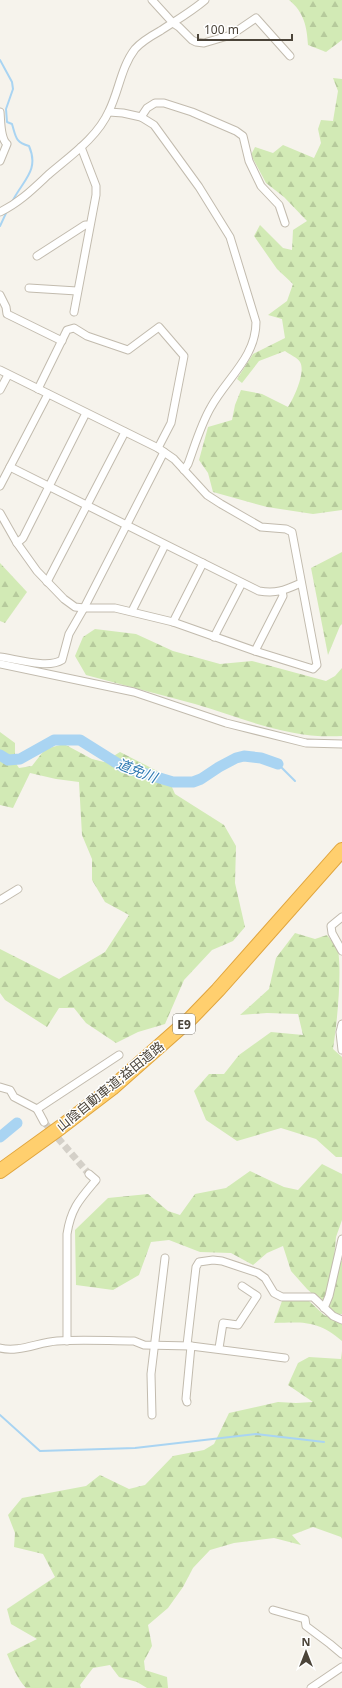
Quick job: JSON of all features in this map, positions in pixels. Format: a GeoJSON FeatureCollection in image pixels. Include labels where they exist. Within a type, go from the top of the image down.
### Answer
{"type":"FeatureCollection","features":[{"type":"Feature","properties":{"kind":"highway","name":"山陰自動車道;益田道路"},"geometry":{"type":"LineString","coordinates":[[0,1171],[112,1088],[190,1019],[218,990],[342,850]]}},
{"type":"Feature","properties":{"kind":"street"},"geometry":{"type":"LineString","coordinates":[[152,0],[173,23],[192,40],[204,43],[231,35],[256,18],[290,56]]}},
{"type":"Feature","properties":{"kind":"street"},"geometry":{"type":"LineString","coordinates":[[0,212],[25,196],[80,147],[100,125],[109,112],[127,62],[136,49],[143,42],[193,11],[205,0]]}},
{"type":"Feature","properties":{"kind":"street"},"geometry":{"type":"LineString","coordinates":[[141,117],[147,108],[155,103],[164,103],[192,112],[236,131],[243,136],[249,161],[261,186],[279,205],[285,223]]}},
{"type":"Feature","properties":{"kind":"street"},"geometry":{"type":"LineString","coordinates":[[0,112],[2,135],[4,142],[7,144],[0,161]]}},
{"type":"Feature","properties":{"kind":"street"},"geometry":{"type":"LineString","coordinates":[[109,112],[141,117],[154,125],[199,187],[220,218],[230,237],[256,322],[256,334],[252,346],[210,408],[188,464],[184,470]]}},
{"type":"Feature","properties":{"kind":"street"},"geometry":{"type":"LineString","coordinates":[[74,312],[89,225],[96,195],[96,186],[80,147]]}},
{"type":"Feature","properties":{"kind":"street"},"geometry":{"type":"LineString","coordinates":[[37,256],[85,225],[89,225]]}},
{"type":"Feature","properties":{"kind":"street"},"geometry":{"type":"LineString","coordinates":[[29,288],[77,291]]}},
{"type":"Feature","properties":{"kind":"street"},"geometry":{"type":"LineString","coordinates":[[0,295],[6,307],[7,314],[62,341]]}},
{"type":"Feature","properties":{"kind":"street"},"geometry":{"type":"LineString","coordinates":[[0,657],[56,664],[62,660],[69,634],[84,608],[126,525],[161,450],[171,423],[184,356],[158,327],[128,350],[87,336],[74,328],[67,330],[38,389]]}},
{"type":"Feature","properties":{"kind":"street"},"geometry":{"type":"LineString","coordinates":[[0,370],[161,450],[174,459],[207,494],[221,504],[261,527],[286,529],[292,532],[317,665],[314,669],[255,651],[173,622],[132,611],[115,608],[75,607],[69,603],[37,571],[17,543],[0,513]]}},
{"type":"Feature","properties":{"kind":"street"},"geometry":{"type":"LineString","coordinates":[[0,390],[8,375]]}},
{"type":"Feature","properties":{"kind":"street"},"geometry":{"type":"LineString","coordinates":[[0,486],[48,394]]}},
{"type":"Feature","properties":{"kind":"street"},"geometry":{"type":"LineString","coordinates":[[17,543],[23,538],[86,413]]}},
{"type":"Feature","properties":{"kind":"street"},"geometry":{"type":"LineString","coordinates":[[47,582],[125,432]]}},
{"type":"Feature","properties":{"kind":"street"},"geometry":{"type":"LineString","coordinates":[[10,468],[259,591],[271,593],[282,591],[301,582]]}},
{"type":"Feature","properties":{"kind":"street"},"geometry":{"type":"LineString","coordinates":[[132,611],[165,545]]}},
{"type":"Feature","properties":{"kind":"street"},"geometry":{"type":"LineString","coordinates":[[173,622],[203,563]]}},
{"type":"Feature","properties":{"kind":"street"},"geometry":{"type":"LineString","coordinates":[[214,637],[242,583]]}},
{"type":"Feature","properties":{"kind":"street"},"geometry":{"type":"LineString","coordinates":[[255,651],[283,596],[282,591]]}},
{"type":"Feature","properties":{"kind":"street"},"geometry":{"type":"LineString","coordinates":[[0,664],[134,692],[226,723],[306,743],[342,744]]}},
{"type":"Feature","properties":{"kind":"street"},"geometry":{"type":"LineString","coordinates":[[0,900],[18,889]]}},
{"type":"Feature","properties":{"kind":"street"},"geometry":{"type":"LineString","coordinates":[[342,917],[331,926],[332,933],[342,950]]}},
{"type":"Feature","properties":{"kind":"street"},"geometry":{"type":"LineString","coordinates":[[342,1024],[340,1032],[342,1050]]}},
{"type":"Feature","properties":{"kind":"street"},"geometry":{"type":"LineString","coordinates":[[37,1109],[119,1055]]}},
{"type":"Feature","properties":{"kind":"street"},"geometry":{"type":"LineString","coordinates":[[0,1087],[10,1090],[14,1097],[37,1109],[44,1122]]}},
{"type":"Feature","properties":{"kind":"street"},"geometry":{"type":"LineString","coordinates":[[67,1341],[67,1234],[69,1220],[75,1206],[96,1180],[89,1174]]}},
{"type":"Feature","properties":{"kind":"street"},"geometry":{"type":"LineString","coordinates":[[324,1308],[329,1296],[342,1238]]}},
{"type":"Feature","properties":{"kind":"street"},"geometry":{"type":"LineString","coordinates":[[152,1415],[151,1374],[166,1258]]}},
{"type":"Feature","properties":{"kind":"street"},"geometry":{"type":"LineString","coordinates":[[187,1402],[189,1346],[196,1267],[199,1262],[213,1260],[222,1261],[258,1273],[265,1278],[274,1293],[282,1297],[313,1297],[333,1316],[342,1320]]}},
{"type":"Feature","properties":{"kind":"street"},"geometry":{"type":"LineString","coordinates":[[218,1348],[223,1323],[238,1325],[257,1296],[242,1286]]}},
{"type":"Feature","properties":{"kind":"street"},"geometry":{"type":"LineString","coordinates":[[0,1348],[6,1350],[38,1343],[67,1341],[134,1341],[144,1345],[218,1348],[285,1358]]}},
{"type":"Feature","properties":{"kind":"street"},"geometry":{"type":"LineString","coordinates":[[273,1610],[305,1619],[306,1626],[342,1654]]}},
{"type":"Feature","properties":{"kind":"street"},"geometry":{"type":"LineString","coordinates":[[311,1688],[342,1667]]}},
{"type":"Feature","properties":{"kind":"green space"},"geometry":{"type":"Polygon","coordinates":[[[289,0],[342,0],[342,40],[326,52],[308,45],[304,20],[289,0]]]}},
{"type":"Feature","properties":{"kind":"green space"},"geometry":{"type":"Polygon","coordinates":[[[333,78],[342,79],[342,510],[313,514],[267,507],[213,492],[208,473],[199,460],[208,427],[232,420],[235,405],[241,390],[262,394],[288,407],[298,385],[302,372],[300,362],[285,351],[259,361],[242,383],[237,379],[253,354],[285,338],[282,319],[268,315],[287,301],[293,284],[277,269],[254,236],[260,225],[283,248],[292,250],[293,230],[307,221],[284,197],[266,183],[251,155],[255,147],[273,153],[283,145],[314,158],[321,143],[318,129],[321,120],[333,121],[338,91],[333,78]]]}},
{"type":"Feature","properties":{"kind":"green space"},"geometry":{"type":"Polygon","coordinates":[[[342,552],[342,624],[328,655],[311,568],[342,552]]]}},
{"type":"Feature","properties":{"kind":"green space"},"geometry":{"type":"Polygon","coordinates":[[[0,563],[27,592],[5,623],[0,621],[0,563]]]}},
{"type":"Feature","properties":{"kind":"green space"},"geometry":{"type":"Polygon","coordinates":[[[95,629],[136,634],[173,651],[220,664],[252,661],[326,681],[335,676],[342,668],[342,736],[304,734],[267,727],[195,704],[86,675],[75,656],[83,637],[95,629]]]}},
{"type":"Feature","properties":{"kind":"green space"},"geometry":{"type":"Polygon","coordinates":[[[0,732],[15,743],[15,762],[19,768],[32,766],[45,749],[64,744],[92,759],[104,762],[120,752],[167,776],[175,794],[224,825],[236,846],[235,883],[245,927],[233,941],[212,950],[184,980],[165,1024],[138,1032],[116,1043],[86,1023],[74,1008],[59,1008],[47,1027],[5,1000],[0,993],[0,949],[59,979],[105,952],[129,915],[105,902],[92,880],[92,859],[82,835],[79,782],[56,779],[30,773],[13,808],[0,805],[0,732]]]}},
{"type":"Feature","properties":{"kind":"green space"},"geometry":{"type":"Polygon","coordinates":[[[295,933],[315,939],[327,935],[338,950],[339,985],[333,1049],[342,1057],[342,1157],[336,1157],[316,1139],[281,1128],[237,1141],[206,1120],[194,1091],[209,1074],[224,1074],[239,1055],[271,1032],[303,1035],[298,1014],[267,1013],[240,1015],[269,989],[276,958],[295,933]]]}},
{"type":"Feature","properties":{"kind":"green space"},"geometry":{"type":"Polygon","coordinates":[[[322,1164],[342,1174],[342,1220],[336,1237],[334,1259],[342,1261],[342,1314],[335,1314],[307,1289],[291,1271],[283,1246],[267,1253],[253,1265],[231,1253],[200,1252],[169,1240],[151,1242],[139,1275],[113,1290],[76,1285],[75,1230],[108,1198],[148,1194],[168,1211],[180,1215],[195,1194],[226,1188],[250,1171],[284,1187],[298,1190],[322,1164]]]}},
{"type":"Feature","properties":{"kind":"green space"},"geometry":{"type":"Polygon","coordinates":[[[282,1301],[309,1301],[324,1315],[342,1323],[342,1341],[318,1326],[293,1322],[274,1323],[282,1301]]]}},
{"type":"Feature","properties":{"kind":"green space"},"geometry":{"type":"Polygon","coordinates":[[[342,1351],[342,1539],[341,1537],[313,1527],[292,1535],[301,1545],[274,1538],[234,1543],[210,1550],[193,1568],[183,1587],[168,1608],[148,1625],[152,1646],[144,1661],[145,1670],[167,1677],[168,1688],[147,1688],[137,1682],[119,1677],[110,1665],[93,1668],[80,1685],[81,1688],[26,1688],[17,1676],[7,1654],[37,1639],[11,1624],[7,1609],[55,1577],[43,1554],[14,1547],[15,1533],[8,1515],[22,1498],[86,1486],[100,1475],[129,1489],[145,1485],[173,1456],[204,1450],[214,1444],[229,1413],[278,1402],[313,1402],[288,1385],[298,1363],[309,1357],[341,1359],[342,1351]]]}},
{"type":"Feature","properties":{"kind":"waterway"},"geometry":{"type":"LineString","coordinates":[[0,60],[12,82],[13,89],[6,109],[7,122],[12,124],[15,136],[19,141],[29,146],[32,155],[31,169],[12,202]]}},
{"type":"Feature","properties":{"kind":"waterway"},"geometry":{"type":"LineString","coordinates":[[0,226],[7,211]]}},
{"type":"Feature","properties":{"kind":"waterway","name":"道免川"},"geometry":{"type":"LineString","coordinates":[[0,755],[8,760],[20,759],[54,740],[80,740],[123,767],[173,782],[193,782],[201,779],[236,758],[244,756],[261,758],[278,764]]}},
{"type":"Feature","properties":{"kind":"waterway"},"geometry":{"type":"LineString","coordinates":[[278,764],[295,781]]}},
{"type":"Feature","properties":{"kind":"waterway"},"geometry":{"type":"LineString","coordinates":[[0,1137],[17,1123]]}},
{"type":"Feature","properties":{"kind":"waterway"},"geometry":{"type":"LineString","coordinates":[[0,1415],[40,1451],[135,1448],[256,1434],[324,1442]]}},
{"type":"Feature","properties":{"kind":"tunnel"},"geometry":{"type":"LineString","coordinates":[[44,1122],[89,1174]]}}]}
